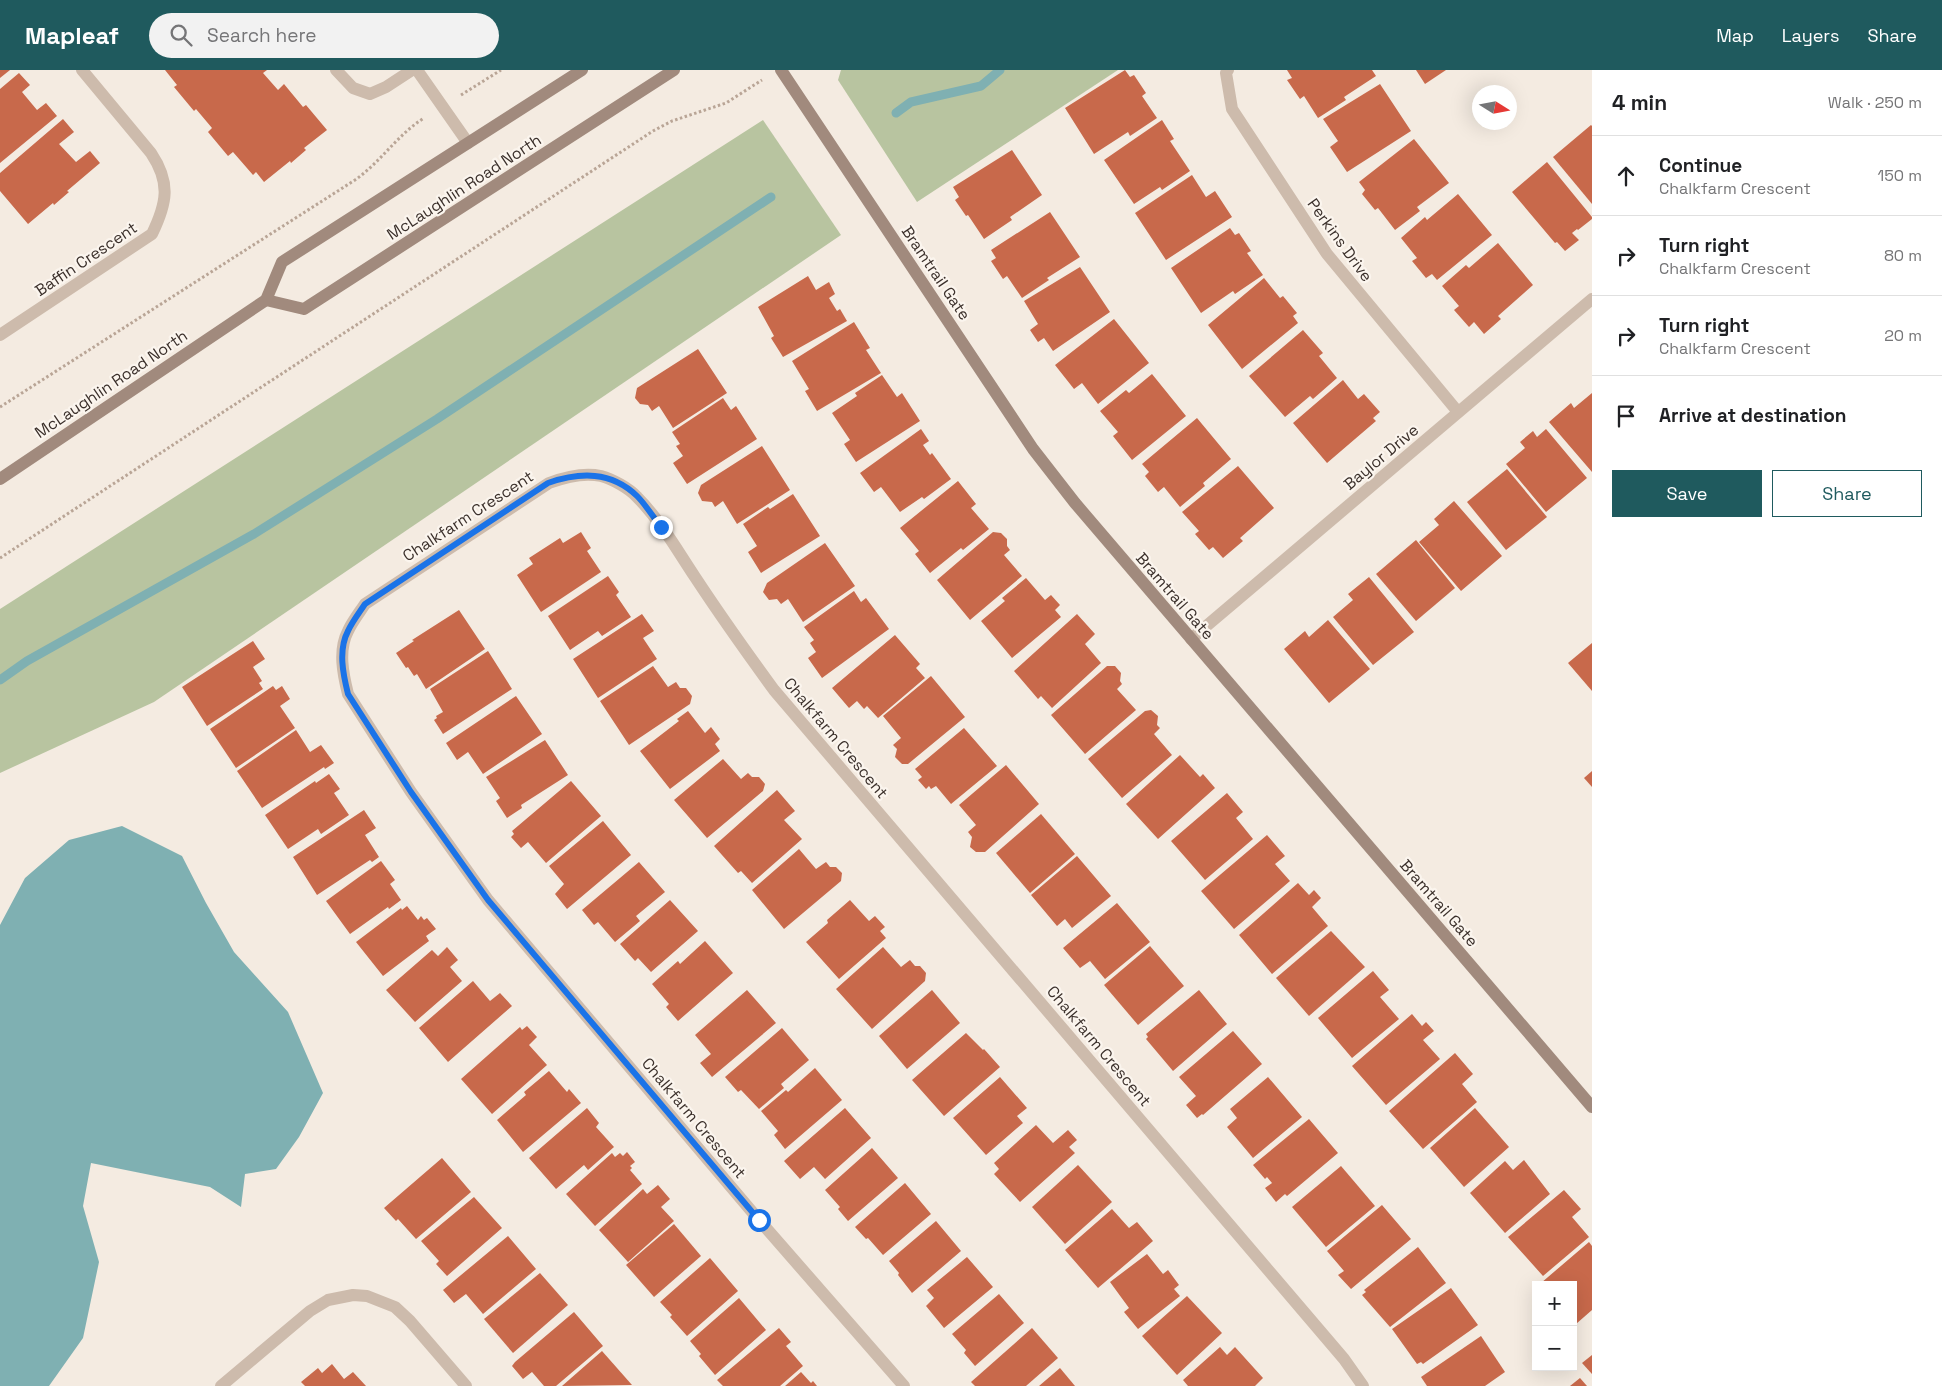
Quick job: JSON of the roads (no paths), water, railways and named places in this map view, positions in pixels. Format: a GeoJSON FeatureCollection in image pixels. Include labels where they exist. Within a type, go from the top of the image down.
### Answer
{"type":"FeatureCollection","features":[{"type":"Feature","properties":{"kind":"street","name":"Baffin Crescent"},"geometry":{"type":"LineString","coordinates":[[0,335],[152,234],[162,212],[166,188],[160,167],[151,153],[82,70]]}},
{"type":"Feature","properties":{"kind":"street"},"geometry":{"type":"LineString","coordinates":[[336,70],[353,88],[370,94],[386,87],[412,70]]}},
{"type":"Feature","properties":{"kind":"street"},"geometry":{"type":"LineString","coordinates":[[417,70],[468,143]]}},
{"type":"Feature","properties":{"kind":"street"},"geometry":{"type":"LineString","coordinates":[[266,300],[282,262],[582,70]]}},
{"type":"Feature","properties":{"kind":"street","name":"McLaughlin Road North"},"geometry":{"type":"LineString","coordinates":[[0,479],[266,300],[304,309],[674,70]]}},
{"type":"Feature","properties":{"kind":"street","name":"Bramtrail Gate"},"geometry":{"type":"LineString","coordinates":[[781,70],[1033,449],[1087,517],[1191,640],[1592,1107]]}},
{"type":"Feature","properties":{"kind":"street","name":"Perkins Drive"},"geometry":{"type":"LineString","coordinates":[[1228,70],[1226,74],[1232,109],[1327,254],[1458,412]]}},
{"type":"Feature","properties":{"kind":"street","name":"Baylor Drive"},"geometry":{"type":"LineString","coordinates":[[1191,640],[1592,299]]}},
{"type":"Feature","properties":{"kind":"street","name":"Chalkfarm Crescent"},"geometry":{"type":"LineString","coordinates":[[904,1386],[759,1220],[488,900],[411,792],[348,694],[343,676],[342,656],[347,633],[365,604],[548,483],[575,475],[601,476],[619,484],[636,495],[661,527],[727,625],[774,690],[1344,1359],[1363,1386]]}},
{"type":"Feature","properties":{"kind":"street"},"geometry":{"type":"LineString","coordinates":[[221,1386],[310,1311],[328,1300],[353,1295],[367,1296],[395,1307],[410,1321],[466,1386]]}},
{"type":"Feature","properties":{"kind":"water"},"geometry":{"type":"Polygon","coordinates":[[[122,826],[182,856],[234,952],[288,1012],[323,1093],[299,1137],[276,1169],[245,1174],[241,1207],[210,1187],[91,1163],[83,1206],[99,1262],[83,1338],[49,1386],[0,1386],[0,925],[25,878],[69,840],[122,826]]]}},
{"type":"Feature","properties":{"kind":"waterway"},"geometry":{"type":"LineString","coordinates":[[896,113],[911,102],[981,86],[1000,70]]}},
{"type":"Feature","properties":{"kind":"waterway"},"geometry":{"type":"LineString","coordinates":[[0,680],[27,661],[254,534],[437,419],[771,197]]}}]}
